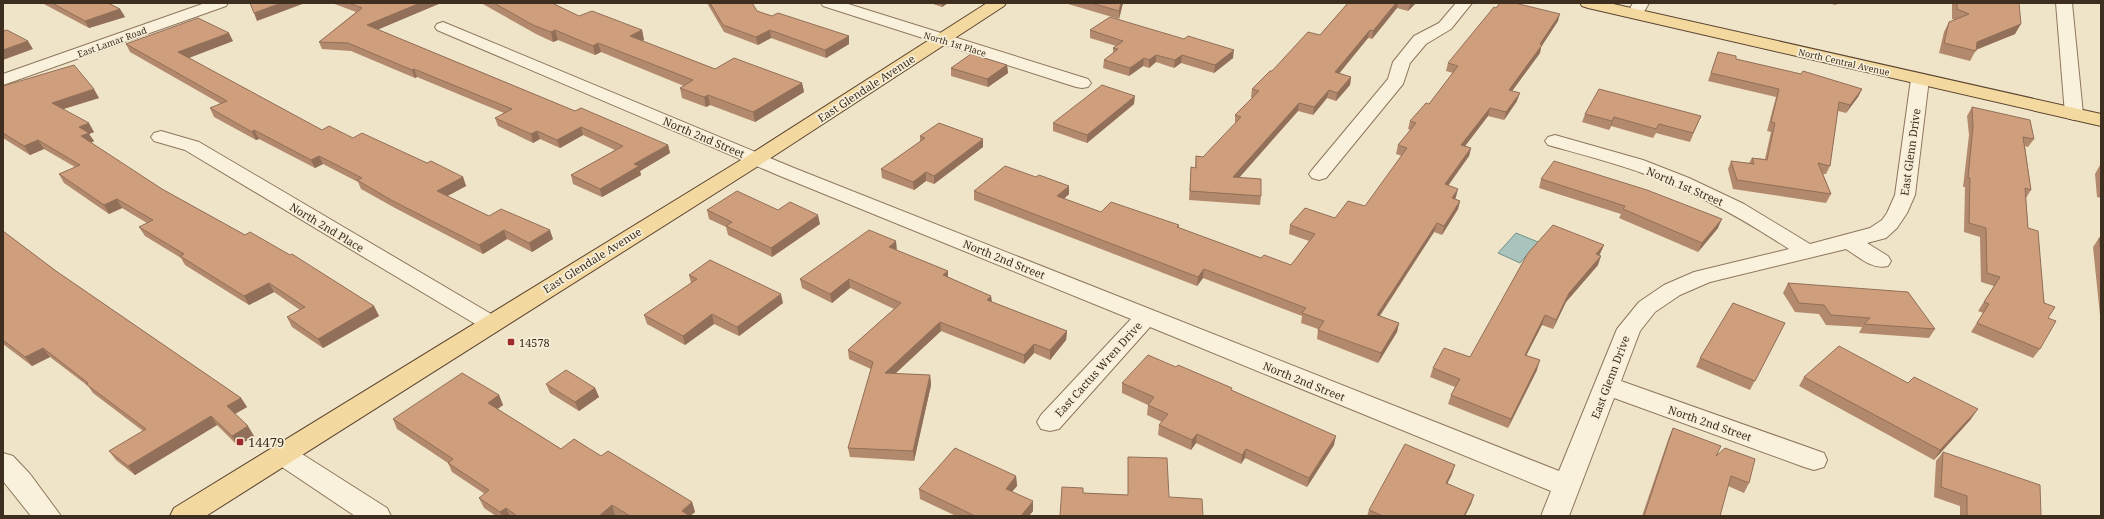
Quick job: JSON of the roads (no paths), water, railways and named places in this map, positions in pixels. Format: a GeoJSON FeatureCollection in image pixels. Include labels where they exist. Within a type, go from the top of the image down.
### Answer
{"type":"FeatureCollection","features":[{"type":"Feature","properties":{"kind":"main road","name":"East Glendale Avenue"},"geometry":{"type":"LineString","coordinates":[[184,516],[490,323],[756,158],[998,3]]}},
{"type":"Feature","properties":{"kind":"main road","name":"North Central Avenue"},"geometry":{"type":"LineString","coordinates":[[1588,3],[1638,8],[1920,79],[2101,120]]}},
{"type":"Feature","properties":{"kind":"street","name":"East Lamar Road"},"geometry":{"type":"LineString","coordinates":[[3,80],[220,3]]}},
{"type":"Feature","properties":{"kind":"street","name":"North 1st Place"},"geometry":{"type":"LineString","coordinates":[[829,3],[1082,83]]}},
{"type":"Feature","properties":{"kind":"street"},"geometry":{"type":"LineString","coordinates":[[1319,174],[1397,80],[1402,62],[1420,40],[1445,26],[1464,3]]}},
{"type":"Feature","properties":{"kind":"street"},"geometry":{"type":"LineString","coordinates":[[2064,3],[2074,114]]}},
{"type":"Feature","properties":{"kind":"street","name":"North 2nd Street"},"geometry":{"type":"LineString","coordinates":[[443,27],[756,158],[1567,486]]}},
{"type":"Feature","properties":{"kind":"street","name":"East Glenn Drive"},"geometry":{"type":"LineString","coordinates":[[1555,516],[1629,329],[1647,307],[1672,290],[1702,277],[1849,242],[1878,232],[1890,224],[1905,195],[1920,79]]}},
{"type":"Feature","properties":{"kind":"street","name":"North 2nd Place"},"geometry":{"type":"LineString","coordinates":[[161,137],[192,146],[490,323]]}},
{"type":"Feature","properties":{"kind":"street","name":"North 1st Street"},"geometry":{"type":"LineString","coordinates":[[1555,141],[1662,174],[1688,185],[1715,197],[1783,235],[1807,251]]}},
{"type":"Feature","properties":{"kind":"street"},"geometry":{"type":"LineString","coordinates":[[1849,242],[1880,261]]}},
{"type":"Feature","properties":{"kind":"street","name":"East Cactus Wren Drive"},"geometry":{"type":"LineString","coordinates":[[1050,422],[1146,317]]}},
{"type":"Feature","properties":{"kind":"street","name":"North 2nd Street"},"geometry":{"type":"LineString","coordinates":[[1607,386],[1814,460]]}},
{"type":"Feature","properties":{"kind":"street"},"geometry":{"type":"LineString","coordinates":[[282,454],[377,516]]}},
{"type":"Feature","properties":{"kind":"street"},"geometry":{"type":"LineString","coordinates":[[3,463],[20,481],[47,516]]}},
{"type":"Feature","properties":{"kind":"water"},"geometry":{"type":"Polygon","coordinates":[[[1516,233],[1538,242],[1520,263],[1498,253],[1516,233]]]}},
{"type":"Feature","properties":{"kind":"place","name":"14578"},"geometry":{"type":"Point","coordinates":[511,342]}},
{"type":"Feature","properties":{"kind":"place","name":"14479"},"geometry":{"type":"Point","coordinates":[240,442]}}]}
